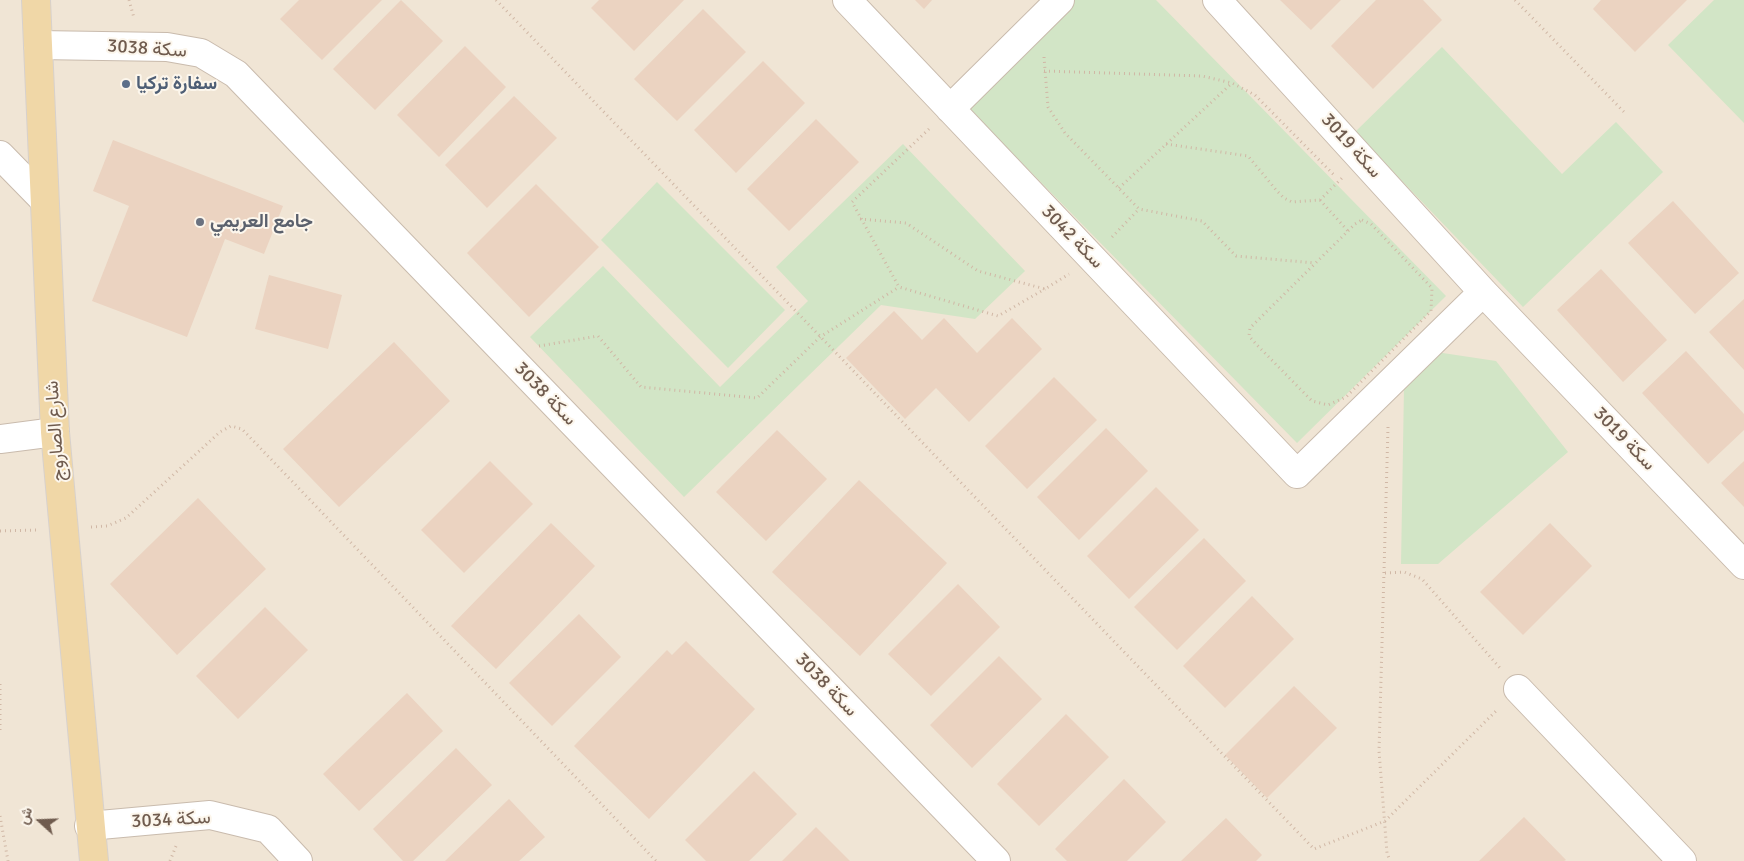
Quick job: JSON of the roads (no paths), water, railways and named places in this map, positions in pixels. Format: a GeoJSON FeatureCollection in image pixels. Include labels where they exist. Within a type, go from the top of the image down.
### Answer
{"type":"FeatureCollection","features":[{"type":"Feature","properties":{"kind":"main road","name":"شارع الصاروج"},"geometry":{"type":"LineString","coordinates":[[36,0],[54,432],[89,826],[94,861]]}},
{"type":"Feature","properties":{"kind":"street","name":"سكة 3042"},"geometry":{"type":"LineString","coordinates":[[847,0],[1297,474],[1483,292]]}},
{"type":"Feature","properties":{"kind":"street"},"geometry":{"type":"LineString","coordinates":[[950,109],[1060,0]]}},
{"type":"Feature","properties":{"kind":"street","name":"سكة 3019"},"geometry":{"type":"LineString","coordinates":[[1217,0],[1483,292],[1744,565]]}},
{"type":"Feature","properties":{"kind":"street","name":"سكة 3038"},"geometry":{"type":"LineString","coordinates":[[38,45],[167,46],[201,53],[236,74],[996,861]]}},
{"type":"Feature","properties":{"kind":"street"},"geometry":{"type":"LineString","coordinates":[[0,155],[44,200]]}},
{"type":"Feature","properties":{"kind":"street"},"geometry":{"type":"LineString","coordinates":[[0,438],[54,432]]}},
{"type":"Feature","properties":{"kind":"street"},"geometry":{"type":"LineString","coordinates":[[1518,689],[1682,861]]}},
{"type":"Feature","properties":{"kind":"street","name":"سكة 3034"},"geometry":{"type":"LineString","coordinates":[[89,826],[210,815],[268,829],[298,861]]}},
{"type":"Feature","properties":{"kind":"place","name":"سفارة تركيا"},"geometry":{"type":"Point","coordinates":[126,84]}},
{"type":"Feature","properties":{"kind":"place","name":"جامع العريمي"},"geometry":{"type":"Point","coordinates":[200,222]}}]}
